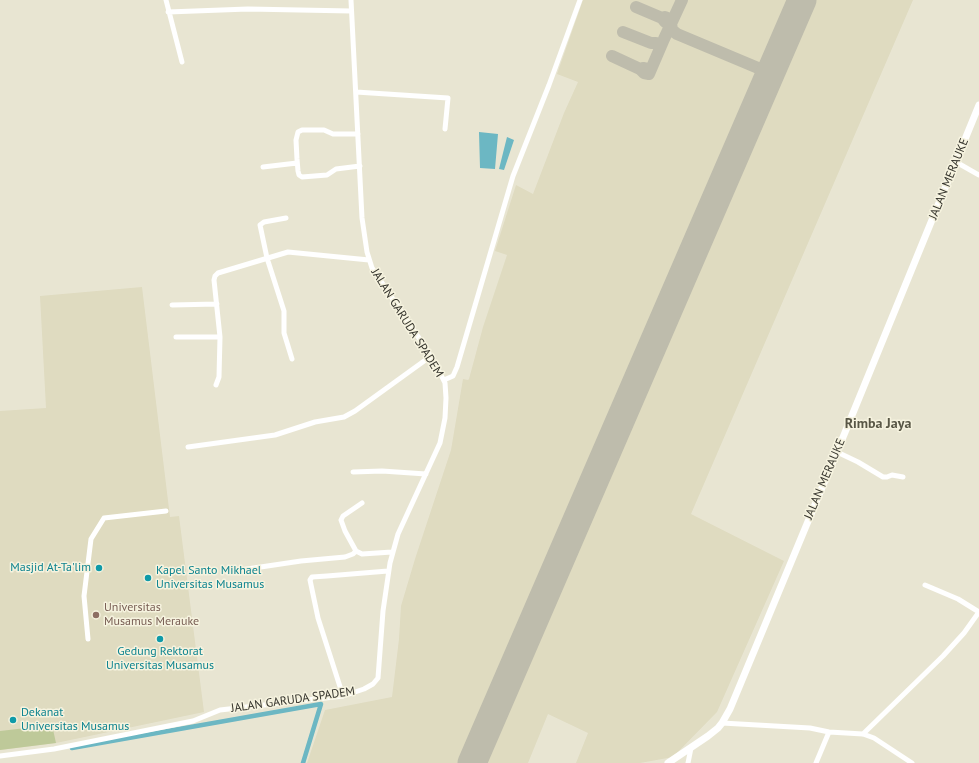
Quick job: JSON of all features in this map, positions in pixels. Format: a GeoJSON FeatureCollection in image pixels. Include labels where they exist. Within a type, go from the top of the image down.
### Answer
{"type":"FeatureCollection","features":[{"type":"Feature","properties":{"kind":"street"},"geometry":{"type":"LineString","coordinates":[[166,0],[182,62]]}},
{"type":"Feature","properties":{"kind":"street","name":"JALAN GARUDA SPADEM"},"geometry":{"type":"LineString","coordinates":[[0,756],[54,749],[193,721],[220,710],[343,696],[356,693],[370,686],[378,678],[383,611],[392,552],[398,534],[440,443],[446,398],[444,380],[431,356],[372,268],[369,260],[362,218],[350,0]]}},
{"type":"Feature","properties":{"kind":"street"},"geometry":{"type":"LineString","coordinates":[[444,380],[453,376],[457,367],[513,176],[549,85],[580,0]]}},
{"type":"Feature","properties":{"kind":"street"},"geometry":{"type":"LineString","coordinates":[[168,12],[248,9],[351,11]]}},
{"type":"Feature","properties":{"kind":"street"},"geometry":{"type":"LineString","coordinates":[[356,92],[448,98],[445,129]]}},
{"type":"Feature","properties":{"kind":"street","name":"JALAN MERAUKE"},"geometry":{"type":"LineString","coordinates":[[668,763],[708,736],[722,723],[733,702],[979,105]]}},
{"type":"Feature","properties":{"kind":"street"},"geometry":{"type":"LineString","coordinates":[[358,134],[333,134],[324,130],[302,130],[298,132],[296,140],[297,163],[299,175],[302,177],[327,175],[336,169],[360,166]]}},
{"type":"Feature","properties":{"kind":"street"},"geometry":{"type":"LineString","coordinates":[[956,162],[979,176]]}},
{"type":"Feature","properties":{"kind":"street"},"geometry":{"type":"LineString","coordinates":[[263,167],[297,163]]}},
{"type":"Feature","properties":{"kind":"street"},"geometry":{"type":"LineString","coordinates":[[286,218],[260,224],[267,258],[284,311],[284,333],[292,359]]}},
{"type":"Feature","properties":{"kind":"street"},"geometry":{"type":"LineString","coordinates":[[216,385],[219,377],[220,337],[214,280],[216,274],[221,271],[282,253],[294,252],[369,260]]}},
{"type":"Feature","properties":{"kind":"street"},"geometry":{"type":"LineString","coordinates":[[172,305],[217,304]]}},
{"type":"Feature","properties":{"kind":"street"},"geometry":{"type":"LineString","coordinates":[[176,337],[220,337]]}},
{"type":"Feature","properties":{"kind":"street"},"geometry":{"type":"LineString","coordinates":[[188,447],[275,435],[316,422],[344,417],[355,411],[431,356]]}},
{"type":"Feature","properties":{"kind":"street"},"geometry":{"type":"LineString","coordinates":[[837,452],[883,476],[887,477],[895,475],[903,477]]}},
{"type":"Feature","properties":{"kind":"street"},"geometry":{"type":"LineString","coordinates":[[353,472],[382,470],[426,474]]}},
{"type":"Feature","properties":{"kind":"street"},"geometry":{"type":"LineString","coordinates":[[362,503],[343,516],[341,520],[356,551],[362,554],[392,552]]}},
{"type":"Feature","properties":{"kind":"street"},"geometry":{"type":"LineString","coordinates":[[88,639],[84,596],[91,539],[104,518],[166,511]]}},
{"type":"Feature","properties":{"kind":"street"},"geometry":{"type":"LineString","coordinates":[[227,572],[301,560],[346,557],[356,551]]}},
{"type":"Feature","properties":{"kind":"street"},"geometry":{"type":"LineString","coordinates":[[343,696],[318,618],[310,580],[312,577],[388,572]]}},
{"type":"Feature","properties":{"kind":"street"},"geometry":{"type":"LineString","coordinates":[[863,734],[943,656],[964,633],[979,612],[958,599],[925,585]]}},
{"type":"Feature","properties":{"kind":"street"},"geometry":{"type":"LineString","coordinates":[[722,723],[810,728],[829,732],[863,734],[874,738],[912,763]]}},
{"type":"Feature","properties":{"kind":"street"},"geometry":{"type":"LineString","coordinates":[[816,763],[829,732]]}},
{"type":"Feature","properties":{"kind":"street"},"geometry":{"type":"LineString","coordinates":[[688,763],[691,748]]}},
{"type":"Feature","properties":{"kind":"shaded area"},"geometry":{"type":"Polygon","coordinates":[[[583,0],[913,0],[691,514],[784,561],[717,712],[673,757],[640,763],[576,763],[588,733],[548,714],[528,763],[307,763],[325,710],[392,697],[399,639],[401,606],[451,450],[463,379],[469,379],[483,327],[507,255],[495,251],[516,185],[533,194],[564,113],[578,82],[557,74],[583,0]]]}},
{"type":"Feature","properties":{"kind":"shaded area","name":"Universitas Musamus Merauke"},"geometry":{"type":"Polygon","coordinates":[[[142,287],[170,517],[179,516],[204,712],[56,743],[0,750],[0,411],[46,408],[40,296],[142,287]]]}},
{"type":"Feature","properties":{"kind":"green space"},"geometry":{"type":"Polygon","coordinates":[[[52,725],[56,743],[0,750],[0,731],[52,725]]]}},
{"type":"Feature","properties":{"kind":"water"},"geometry":{"type":"Polygon","coordinates":[[[479,132],[498,134],[495,169],[480,168],[479,132]]]}},
{"type":"Feature","properties":{"kind":"water"},"geometry":{"type":"Polygon","coordinates":[[[507,137],[514,140],[504,170],[499,169],[507,137]]]}},
{"type":"Feature","properties":{"kind":"waterway"},"geometry":{"type":"LineString","coordinates":[[72,748],[321,704],[303,763]]}},
{"type":"Feature","properties":{"kind":"taxiway"},"geometry":{"type":"LineString","coordinates":[[640,69],[644,73],[649,74],[682,0]]}},
{"type":"Feature","properties":{"kind":"taxiway"},"geometry":{"type":"LineString","coordinates":[[636,7],[662,18],[665,17],[670,19]]}},
{"type":"Feature","properties":{"kind":"taxiway"},"geometry":{"type":"LineString","coordinates":[[662,18],[665,22],[671,23],[672,30],[677,34],[770,73]]}},
{"type":"Feature","properties":{"kind":"taxiway"},"geometry":{"type":"LineString","coordinates":[[623,32],[661,46]]}},
{"type":"Feature","properties":{"kind":"taxiway"},"geometry":{"type":"LineString","coordinates":[[612,56],[640,69],[648,69]]}},
{"type":"Feature","properties":{"kind":"runway"},"geometry":{"type":"LineString","coordinates":[[472,763],[802,0]]}},
{"type":"Feature","properties":{"kind":"place","name":"Masjid At-Ta'lim"},"geometry":{"type":"Point","coordinates":[99,568]}},
{"type":"Feature","properties":{"kind":"place","name":"Kapel Santo Mikhael Universitas Musamus"},"geometry":{"type":"Point","coordinates":[148,578]}},
{"type":"Feature","properties":{"kind":"place","name":"Universitas Musamus Merauke"},"geometry":{"type":"Point","coordinates":[96,615]}},
{"type":"Feature","properties":{"kind":"place","name":"Gedung Rektorat Universitas Musamus"},"geometry":{"type":"Point","coordinates":[160,639]}},
{"type":"Feature","properties":{"kind":"place","name":"Dekanat Universitas Musamus"},"geometry":{"type":"Point","coordinates":[13,720]}},
{"type":"Feature","properties":{"kind":"district","name":"Rimba Jaya"},"geometry":{"type":"Point","coordinates":[878,424]}}]}
